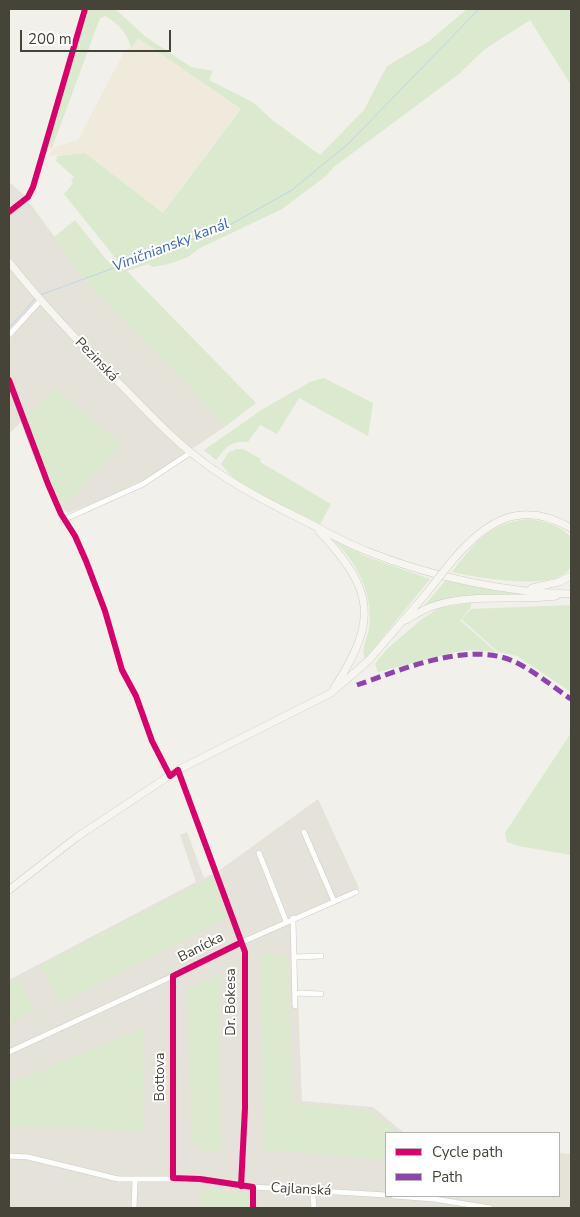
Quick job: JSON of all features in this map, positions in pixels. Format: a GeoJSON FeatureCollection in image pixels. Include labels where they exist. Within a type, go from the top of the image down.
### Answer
{"type":"FeatureCollection","features":[{"type":"Feature","properties":{"kind":"main road","name":"Pezinská"},"geometry":{"type":"LineString","coordinates":[[9,262],[38,298],[121,386],[190,452],[258,498],[369,552],[410,566],[454,578],[524,590],[570,594]]}},
{"type":"Feature","properties":{"kind":"main road"},"geometry":{"type":"LineString","coordinates":[[9,890],[77,837],[178,770],[331,692],[361,669],[402,623],[452,561],[480,531],[506,518],[536,515],[569,527]]}},
{"type":"Feature","properties":{"kind":"main road"},"geometry":{"type":"LineString","coordinates":[[315,527],[349,564],[360,589],[364,607],[363,631],[358,648],[331,692]]}},
{"type":"Feature","properties":{"kind":"main road"},"geometry":{"type":"LineString","coordinates":[[524,590],[559,582],[571,576]]}},
{"type":"Feature","properties":{"kind":"main road"},"geometry":{"type":"LineString","coordinates":[[402,623],[431,607],[446,602],[531,599],[570,594]]}},
{"type":"Feature","properties":{"kind":"street"},"geometry":{"type":"LineString","coordinates":[[9,212],[28,197],[33,187],[44,150]]}},
{"type":"Feature","properties":{"kind":"street"},"geometry":{"type":"LineString","coordinates":[[9,335],[38,298]]}},
{"type":"Feature","properties":{"kind":"street"},"geometry":{"type":"LineString","coordinates":[[9,380],[11,391],[18,401],[37,457]]}},
{"type":"Feature","properties":{"kind":"street"},"geometry":{"type":"LineString","coordinates":[[63,520],[143,484],[190,452]]}},
{"type":"Feature","properties":{"kind":"street","name":"Dr. Bokesa"},"geometry":{"type":"LineString","coordinates":[[178,770],[245,952],[245,1108],[241,1186]]}},
{"type":"Feature","properties":{"kind":"street"},"geometry":{"type":"LineString","coordinates":[[304,832],[334,901]]}},
{"type":"Feature","properties":{"kind":"street"},"geometry":{"type":"LineString","coordinates":[[259,853],[286,921]]}},
{"type":"Feature","properties":{"kind":"street","name":"Banícka"},"geometry":{"type":"LineString","coordinates":[[9,1052],[173,976],[240,942],[356,892]]}},
{"type":"Feature","properties":{"kind":"street"},"geometry":{"type":"LineString","coordinates":[[293,918],[295,1006]]}},
{"type":"Feature","properties":{"kind":"street"},"geometry":{"type":"LineString","coordinates":[[294,957],[321,956]]}},
{"type":"Feature","properties":{"kind":"street","name":"Bottova"},"geometry":{"type":"LineString","coordinates":[[173,976],[173,1178]]}},
{"type":"Feature","properties":{"kind":"street"},"geometry":{"type":"LineString","coordinates":[[295,993],[321,994]]}},
{"type":"Feature","properties":{"kind":"street","name":"Cajlanská"},"geometry":{"type":"LineString","coordinates":[[9,1156],[28,1157],[110,1178],[135,1180],[173,1178],[253,1187],[385,1195]]}},
{"type":"Feature","properties":{"kind":"street"},"geometry":{"type":"LineString","coordinates":[[134,1208],[135,1180]]}},
{"type":"Feature","properties":{"kind":"street"},"geometry":{"type":"LineString","coordinates":[[253,1187],[253,1208]]}},
{"type":"Feature","properties":{"kind":"street"},"geometry":{"type":"LineString","coordinates":[[313,1196],[314,1208]]}},
{"type":"Feature","properties":{"kind":"street"},"geometry":{"type":"LineString","coordinates":[[407,1197],[434,1199],[490,1208]]}},
{"type":"Feature","properties":{"kind":"shaded area"},"geometry":{"type":"Polygon","coordinates":[[[138,38],[241,109],[163,213],[85,153],[49,156],[52,148],[78,140],[125,50],[131,48],[138,38]]]}},
{"type":"Feature","properties":{"kind":"shaded area"},"geometry":{"type":"Polygon","coordinates":[[[9,182],[24,195],[93,290],[175,371],[226,426],[156,473],[114,495],[68,513],[62,509],[120,444],[25,418],[9,434],[9,182]]]}},
{"type":"Feature","properties":{"kind":"shaded area"},"geometry":{"type":"Polygon","coordinates":[[[318,799],[359,888],[295,918],[302,1101],[373,1107],[403,1132],[385,1132],[385,1197],[560,1197],[560,1153],[571,1154],[571,1208],[9,1208],[9,980],[196,882],[180,835],[187,832],[204,878],[217,872],[318,799]]]}},
{"type":"Feature","properties":{"kind":"green space"},"geometry":{"type":"Polygon","coordinates":[[[88,9],[115,9],[146,37],[191,67],[213,71],[209,80],[254,103],[271,119],[320,155],[364,110],[387,66],[428,42],[467,9],[571,9],[571,85],[530,20],[485,49],[459,74],[335,166],[326,176],[282,209],[198,249],[183,259],[153,267],[148,264],[127,271],[256,403],[226,426],[175,371],[93,290],[54,237],[75,220],[109,263],[125,270],[64,194],[73,183],[71,181],[74,177],[56,161],[57,156],[85,153],[163,213],[241,109],[138,38],[131,48],[122,29],[105,16],[100,18],[52,148],[48,147],[88,9]]]}},
{"type":"Feature","properties":{"kind":"green space"},"geometry":{"type":"Polygon","coordinates":[[[324,378],[373,403],[368,436],[299,398],[277,434],[260,425],[248,442],[237,442],[229,445],[216,460],[204,450],[263,409],[310,382],[324,378]]]}},
{"type":"Feature","properties":{"kind":"green space"},"geometry":{"type":"Polygon","coordinates":[[[55,389],[121,444],[62,509],[25,418],[55,389]]]}},
{"type":"Feature","properties":{"kind":"green space"},"geometry":{"type":"Polygon","coordinates":[[[236,449],[243,449],[261,459],[260,462],[331,504],[320,524],[253,491],[230,474],[221,464],[228,453],[236,449]]]}},
{"type":"Feature","properties":{"kind":"green space"},"geometry":{"type":"Polygon","coordinates":[[[530,519],[552,525],[571,537],[572,562],[564,574],[552,579],[517,581],[497,580],[452,572],[468,551],[485,535],[504,524],[530,519]]]}},
{"type":"Feature","properties":{"kind":"green space"},"geometry":{"type":"Polygon","coordinates":[[[334,541],[367,557],[430,579],[365,659],[364,648],[370,617],[366,592],[357,570],[334,541]]]}},
{"type":"Feature","properties":{"kind":"green space"},"geometry":{"type":"Polygon","coordinates":[[[445,581],[533,596],[464,597],[424,606],[445,581]]]}},
{"type":"Feature","properties":{"kind":"green space"},"geometry":{"type":"Polygon","coordinates":[[[471,603],[471,607],[460,620],[496,652],[471,650],[455,652],[378,672],[375,664],[387,649],[422,619],[439,608],[471,603]]]}},
{"type":"Feature","properties":{"kind":"green space"},"geometry":{"type":"Polygon","coordinates":[[[571,605],[571,692],[517,656],[498,652],[461,619],[471,609],[571,605]]]}},
{"type":"Feature","properties":{"kind":"green space"},"geometry":{"type":"Polygon","coordinates":[[[571,733],[571,855],[518,846],[507,842],[505,833],[571,733]]]}},
{"type":"Feature","properties":{"kind":"green space"},"geometry":{"type":"Polygon","coordinates":[[[212,877],[227,918],[61,1003],[41,966],[212,877]]]}},
{"type":"Feature","properties":{"kind":"green space"},"geometry":{"type":"Polygon","coordinates":[[[261,954],[288,957],[292,1103],[370,1111],[397,1132],[385,1132],[385,1160],[264,1149],[261,954]]]}},
{"type":"Feature","properties":{"kind":"green space"},"geometry":{"type":"Polygon","coordinates":[[[220,975],[221,1150],[200,1150],[200,1142],[192,1141],[187,989],[220,975]]]}},
{"type":"Feature","properties":{"kind":"green space"},"geometry":{"type":"Polygon","coordinates":[[[18,978],[34,1011],[9,1023],[9,982],[18,978]]]}},
{"type":"Feature","properties":{"kind":"green space"},"geometry":{"type":"Polygon","coordinates":[[[144,1028],[143,1132],[9,1126],[9,1084],[144,1028]]]}},
{"type":"Feature","properties":{"kind":"green space"},"geometry":{"type":"Polygon","coordinates":[[[201,1188],[250,1193],[250,1208],[201,1208],[201,1188]]]}},
{"type":"Feature","properties":{"kind":"waterway","name":"Viničniansky kanál"},"geometry":{"type":"LineString","coordinates":[[40,295],[226,227],[292,190],[349,143],[479,9]]}},
{"type":"Feature","properties":{"kind":"waterway","name":"Viničniansky kanál"},"geometry":{"type":"LineString","coordinates":[[9,328],[35,299]]}},
{"type":"Feature","properties":{"kind":"marked path"},"geometry":{"type":"LineString","coordinates":[[357,685],[434,660],[475,654],[495,656],[513,661],[571,699]]}},
{"type":"Feature","properties":{"kind":"cycle path"},"geometry":{"type":"LineString","coordinates":[[9,212],[28,197],[33,187],[85,9]]}},
{"type":"Feature","properties":{"kind":"cycle path"},"geometry":{"type":"LineString","coordinates":[[9,380],[48,484],[61,514],[75,536],[86,561],[105,611],[122,670],[136,696],[152,741],[170,776],[178,770],[245,952],[245,1108],[241,1186]]}},
{"type":"Feature","properties":{"kind":"cycle path"},"geometry":{"type":"LineString","coordinates":[[240,943],[173,976],[173,1178],[200,1179],[253,1187],[253,1208]]}}]}
